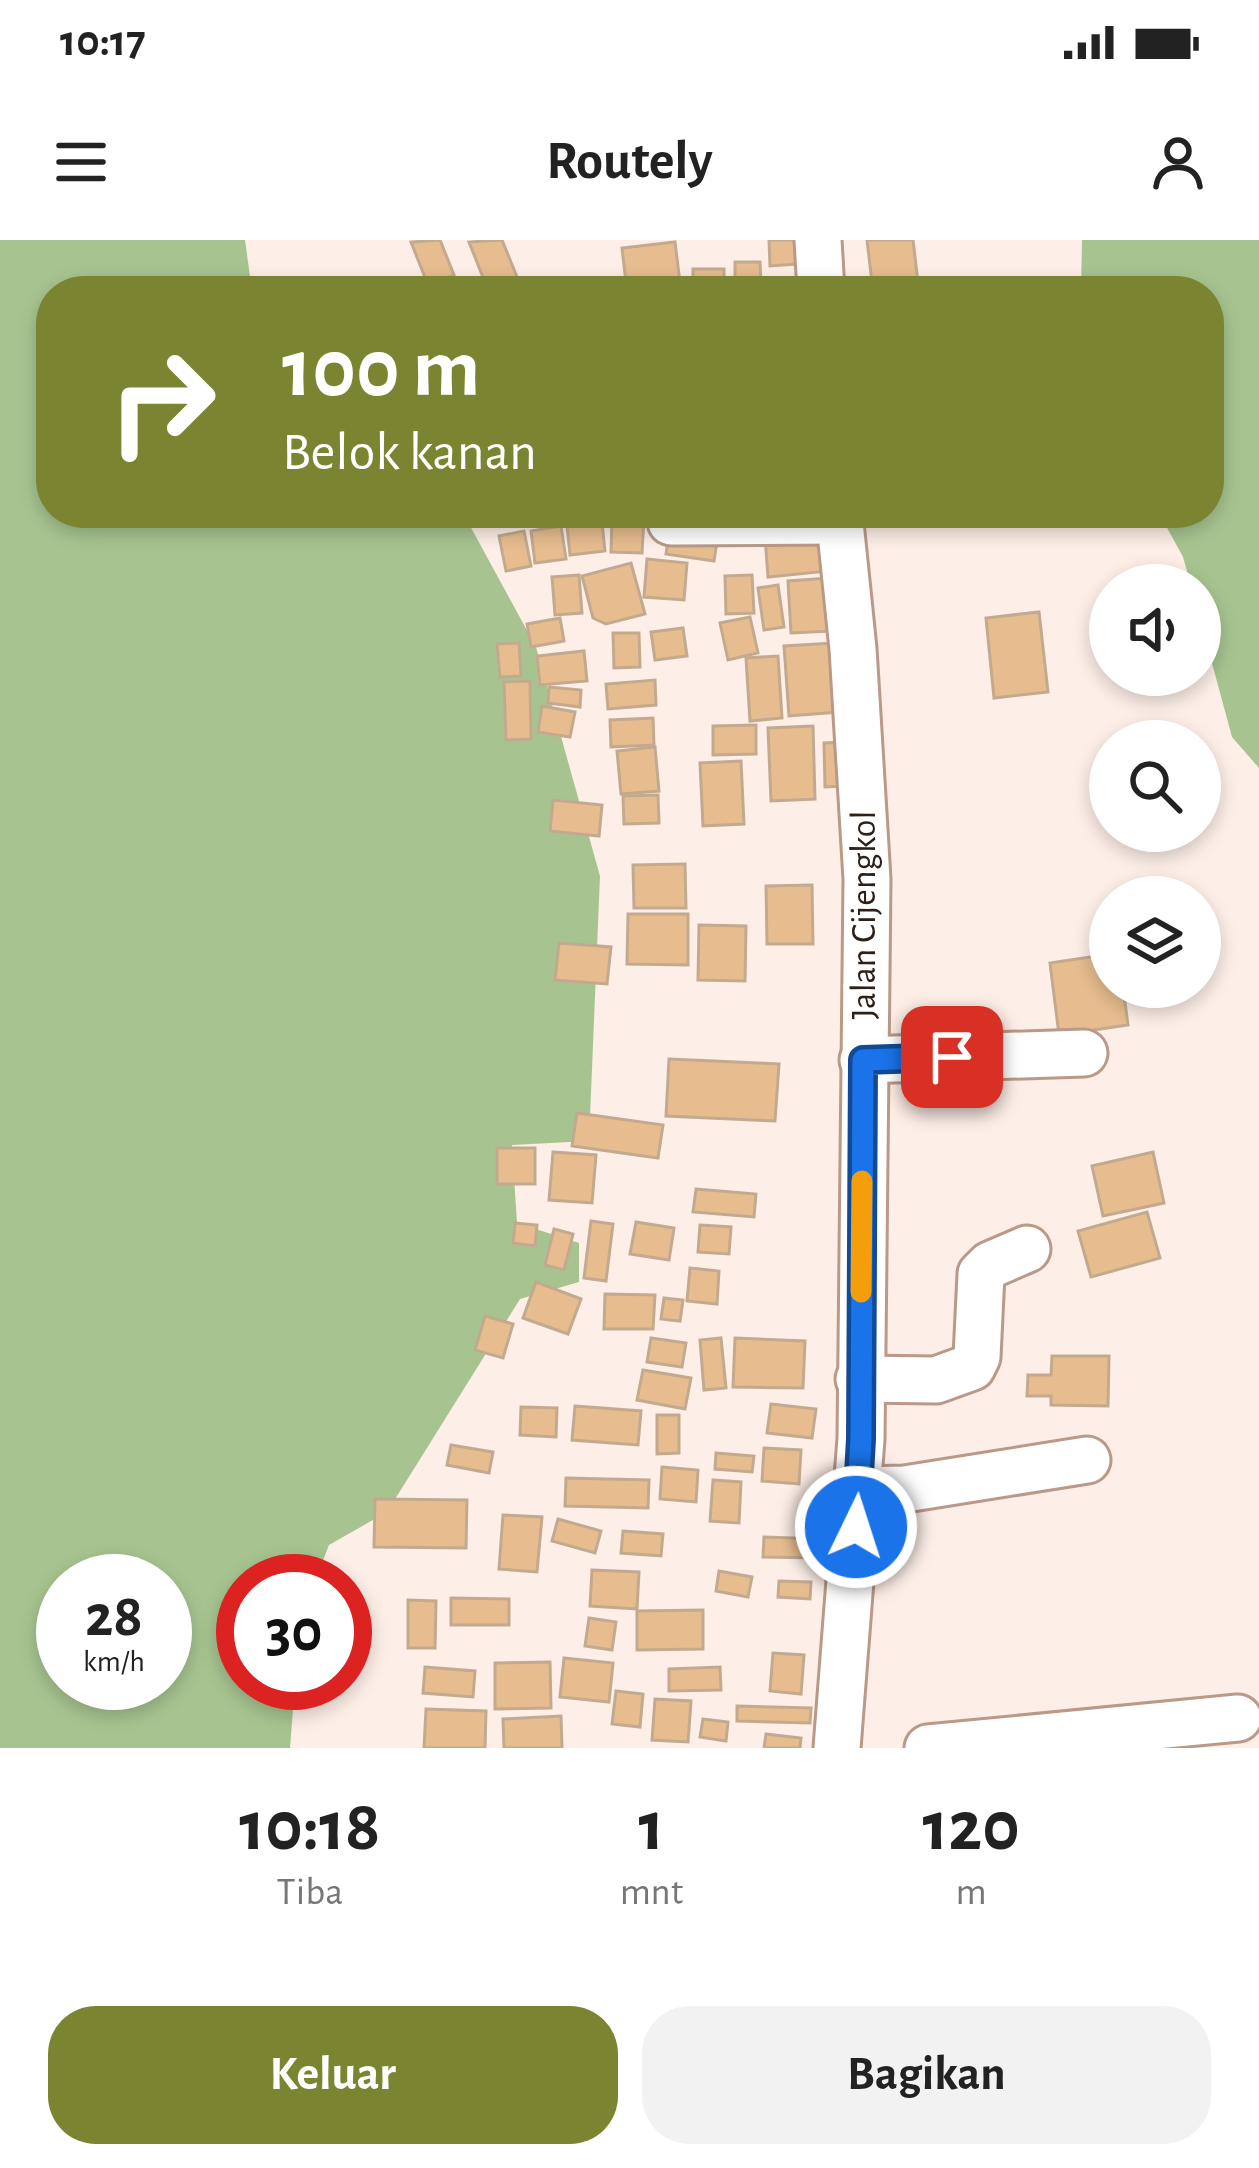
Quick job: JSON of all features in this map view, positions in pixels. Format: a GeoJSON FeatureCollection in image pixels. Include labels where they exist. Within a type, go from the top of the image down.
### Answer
{"type":"FeatureCollection","features":[{"type":"Feature","properties":{"kind":"street"},"geometry":{"type":"LineString","coordinates":[[818,240],[820,276]]}},
{"type":"Feature","properties":{"kind":"street","name":"Jalan Cijengkol"},"geometry":{"type":"LineString","coordinates":[[837,1748],[859,1490],[867,879],[840,528]]}},
{"type":"Feature","properties":{"kind":"street"},"geometry":{"type":"LineString","coordinates":[[863,1060],[1084,1053]]}},
{"type":"Feature","properties":{"kind":"street"},"geometry":{"type":"LineString","coordinates":[[860,1378],[936,1380],[972,1366],[977,1358],[982,1274],[990,1264],[1027,1249]]}},
{"type":"Feature","properties":{"kind":"street"},"geometry":{"type":"LineString","coordinates":[[859,1490],[905,1489],[1088,1460]]}},
{"type":"Feature","properties":{"kind":"street"},"geometry":{"type":"LineString","coordinates":[[928,1748],[1238,1718]]}},
{"type":"Feature","properties":{"kind":"green space"},"geometry":{"type":"Polygon","coordinates":[[[0,240],[245,240],[250,276],[36,276],[36,528],[471,528],[536,647],[600,876],[589,1141],[512,1145],[517,1223],[579,1243],[579,1282],[520,1299],[387,1512],[329,1545],[326,1554],[216,1554],[216,1710],[293,1710],[290,1748],[0,1748],[0,240]]]}},
{"type":"Feature","properties":{"kind":"green space"},"geometry":{"type":"Polygon","coordinates":[[[1082,240],[1259,240],[1259,768],[1232,737],[1221,696],[1221,564],[1185,564],[1167,528],[1224,528],[1224,276],[1081,276],[1082,240]]]}},
{"type":"Feature","properties":{"kind":"building"},"geometry":{"type":"Polygon","coordinates":[[[440,240],[454,275],[424,276],[411,242],[440,240]]]}},
{"type":"Feature","properties":{"kind":"building"},"geometry":{"type":"Polygon","coordinates":[[[502,240],[517,276],[482,276],[469,242],[502,240]]]}},
{"type":"Feature","properties":{"kind":"building"},"geometry":{"type":"Polygon","coordinates":[[[769,240],[796,240],[797,264],[770,266],[769,240]]]}},
{"type":"Feature","properties":{"kind":"building"},"geometry":{"type":"Polygon","coordinates":[[[867,240],[913,240],[917,276],[871,276],[867,240]]]}},
{"type":"Feature","properties":{"kind":"building"},"geometry":{"type":"Polygon","coordinates":[[[675,242],[679,276],[625,276],[622,248],[675,242]]]}},
{"type":"Feature","properties":{"kind":"building"},"geometry":{"type":"Polygon","coordinates":[[[735,262],[760,262],[761,276],[735,276],[735,262]]]}},
{"type":"Feature","properties":{"kind":"building"},"geometry":{"type":"Polygon","coordinates":[[[693,269],[724,269],[724,276],[693,276],[693,269]]]}},
{"type":"Feature","properties":{"kind":"building"},"geometry":{"type":"Polygon","coordinates":[[[561,528],[566,559],[535,563],[531,531],[561,528]]]}},
{"type":"Feature","properties":{"kind":"building"},"geometry":{"type":"Polygon","coordinates":[[[567,528],[603,528],[605,551],[570,555],[567,528]]]}},
{"type":"Feature","properties":{"kind":"building"},"geometry":{"type":"Polygon","coordinates":[[[612,528],[643,528],[642,553],[611,552],[612,528]]]}},
{"type":"Feature","properties":{"kind":"building"},"geometry":{"type":"Polygon","coordinates":[[[670,528],[718,535],[714,561],[666,554],[670,528]]]}},
{"type":"Feature","properties":{"kind":"building"},"geometry":{"type":"Polygon","coordinates":[[[824,530],[828,571],[768,577],[765,536],[824,530]]]}},
{"type":"Feature","properties":{"kind":"building"},"geometry":{"type":"Polygon","coordinates":[[[524,531],[531,566],[506,571],[499,536],[524,531]]]}},
{"type":"Feature","properties":{"kind":"building"},"geometry":{"type":"Polygon","coordinates":[[[647,559],[687,563],[684,600],[644,597],[647,559]]]}},
{"type":"Feature","properties":{"kind":"building"},"geometry":{"type":"Polygon","coordinates":[[[631,563],[645,614],[606,624],[593,618],[582,576],[631,563]]]}},
{"type":"Feature","properties":{"kind":"building"},"geometry":{"type":"Polygon","coordinates":[[[579,575],[582,613],[555,615],[552,577],[579,575]]]}},
{"type":"Feature","properties":{"kind":"building"},"geometry":{"type":"Polygon","coordinates":[[[752,575],[754,613],[726,614],[725,576],[752,575]]]}},
{"type":"Feature","properties":{"kind":"building"},"geometry":{"type":"Polygon","coordinates":[[[828,578],[831,631],[791,633],[788,581],[828,578]]]}},
{"type":"Feature","properties":{"kind":"building"},"geometry":{"type":"Polygon","coordinates":[[[778,585],[784,627],[764,630],[758,588],[778,585]]]}},
{"type":"Feature","properties":{"kind":"building"},"geometry":{"type":"Polygon","coordinates":[[[1039,612],[1048,692],[994,698],[986,618],[1039,612]]]}},
{"type":"Feature","properties":{"kind":"building"},"geometry":{"type":"Polygon","coordinates":[[[750,617],[758,653],[728,660],[720,623],[750,617]]]}},
{"type":"Feature","properties":{"kind":"building"},"geometry":{"type":"Polygon","coordinates":[[[560,618],[564,641],[531,647],[527,624],[560,618]]]}},
{"type":"Feature","properties":{"kind":"building"},"geometry":{"type":"Polygon","coordinates":[[[683,628],[687,656],[655,660],[651,632],[683,628]]]}},
{"type":"Feature","properties":{"kind":"building"},"geometry":{"type":"Polygon","coordinates":[[[613,633],[639,633],[640,667],[614,668],[613,633]]]}},
{"type":"Feature","properties":{"kind":"building"},"geometry":{"type":"Polygon","coordinates":[[[519,643],[521,676],[500,677],[497,644],[519,643]]]}},
{"type":"Feature","properties":{"kind":"building"},"geometry":{"type":"Polygon","coordinates":[[[834,643],[839,712],[789,716],[784,646],[834,643]]]}},
{"type":"Feature","properties":{"kind":"building"},"geometry":{"type":"Polygon","coordinates":[[[584,651],[587,681],[540,685],[537,656],[584,651]]]}},
{"type":"Feature","properties":{"kind":"building"},"geometry":{"type":"Polygon","coordinates":[[[778,656],[782,718],[750,721],[746,658],[778,656]]]}},
{"type":"Feature","properties":{"kind":"building"},"geometry":{"type":"Polygon","coordinates":[[[655,680],[656,705],[608,709],[606,684],[655,680]]]}},
{"type":"Feature","properties":{"kind":"building"},"geometry":{"type":"Polygon","coordinates":[[[530,681],[531,739],[506,740],[504,682],[530,681]]]}},
{"type":"Feature","properties":{"kind":"building"},"geometry":{"type":"Polygon","coordinates":[[[549,687],[581,690],[580,707],[548,703],[549,687]]]}},
{"type":"Feature","properties":{"kind":"building"},"geometry":{"type":"Polygon","coordinates":[[[542,706],[575,712],[570,737],[538,732],[542,706]]]}},
{"type":"Feature","properties":{"kind":"building"},"geometry":{"type":"Polygon","coordinates":[[[653,718],[654,745],[611,747],[610,720],[653,718]]]}},
{"type":"Feature","properties":{"kind":"building"},"geometry":{"type":"Polygon","coordinates":[[[756,725],[756,754],[713,755],[713,726],[756,725]]]}},
{"type":"Feature","properties":{"kind":"building"},"geometry":{"type":"Polygon","coordinates":[[[813,726],[815,799],[771,801],[768,728],[813,726]]]}},
{"type":"Feature","properties":{"kind":"building"},"geometry":{"type":"Polygon","coordinates":[[[845,742],[846,786],[825,787],[824,743],[845,742]]]}},
{"type":"Feature","properties":{"kind":"building"},"geometry":{"type":"Polygon","coordinates":[[[655,747],[659,791],[621,794],[617,751],[655,747]]]}},
{"type":"Feature","properties":{"kind":"building"},"geometry":{"type":"Polygon","coordinates":[[[741,761],[744,824],[703,826],[700,763],[741,761]]]}},
{"type":"Feature","properties":{"kind":"building"},"geometry":{"type":"Polygon","coordinates":[[[658,795],[659,823],[624,824],[623,796],[658,795]]]}},
{"type":"Feature","properties":{"kind":"building"},"geometry":{"type":"Polygon","coordinates":[[[553,800],[602,805],[599,836],[550,831],[553,800]]]}},
{"type":"Feature","properties":{"kind":"building"},"geometry":{"type":"Polygon","coordinates":[[[685,864],[686,908],[634,908],[633,865],[685,864]]]}},
{"type":"Feature","properties":{"kind":"building"},"geometry":{"type":"Polygon","coordinates":[[[812,885],[813,944],[767,944],[766,886],[812,885]]]}},
{"type":"Feature","properties":{"kind":"building"},"geometry":{"type":"Polygon","coordinates":[[[628,914],[688,914],[688,965],[627,964],[628,914]]]}},
{"type":"Feature","properties":{"kind":"building"},"geometry":{"type":"Polygon","coordinates":[[[699,925],[746,926],[745,981],[698,980],[699,925]]]}},
{"type":"Feature","properties":{"kind":"building"},"geometry":{"type":"Polygon","coordinates":[[[559,943],[611,947],[607,984],[555,980],[559,943]]]}},
{"type":"Feature","properties":{"kind":"building"},"geometry":{"type":"Polygon","coordinates":[[[1089,957],[1089,1008],[1126,1008],[1128,1025],[1059,1035],[1050,963],[1089,957]]]}},
{"type":"Feature","properties":{"kind":"building"},"geometry":{"type":"Polygon","coordinates":[[[669,1059],[779,1064],[775,1121],[666,1116],[669,1059]]]}},
{"type":"Feature","properties":{"kind":"building"},"geometry":{"type":"Polygon","coordinates":[[[577,1113],[663,1125],[658,1158],[572,1146],[577,1113]]]}},
{"type":"Feature","properties":{"kind":"building"},"geometry":{"type":"Polygon","coordinates":[[[497,1148],[535,1148],[535,1184],[497,1184],[497,1148]]]}},
{"type":"Feature","properties":{"kind":"building"},"geometry":{"type":"Polygon","coordinates":[[[553,1152],[596,1155],[592,1203],[549,1200],[553,1152]]]}},
{"type":"Feature","properties":{"kind":"building"},"geometry":{"type":"Polygon","coordinates":[[[1153,1152],[1164,1203],[1103,1216],[1092,1166],[1153,1152]]]}},
{"type":"Feature","properties":{"kind":"building"},"geometry":{"type":"Polygon","coordinates":[[[696,1189],[756,1194],[754,1217],[693,1212],[696,1189]]]}},
{"type":"Feature","properties":{"kind":"building"},"geometry":{"type":"Polygon","coordinates":[[[1147,1212],[1160,1258],[1091,1277],[1078,1231],[1147,1212]]]}},
{"type":"Feature","properties":{"kind":"building"},"geometry":{"type":"Polygon","coordinates":[[[591,1221],[613,1224],[606,1281],[584,1278],[591,1221]]]}},
{"type":"Feature","properties":{"kind":"building"},"geometry":{"type":"Polygon","coordinates":[[[636,1222],[674,1228],[669,1260],[630,1254],[636,1222]]]}},
{"type":"Feature","properties":{"kind":"building"},"geometry":{"type":"Polygon","coordinates":[[[515,1223],[537,1225],[535,1246],[513,1243],[515,1223]]]}},
{"type":"Feature","properties":{"kind":"building"},"geometry":{"type":"Polygon","coordinates":[[[700,1225],[731,1227],[729,1254],[698,1252],[700,1225]]]}},
{"type":"Feature","properties":{"kind":"building"},"geometry":{"type":"Polygon","coordinates":[[[554,1229],[573,1234],[564,1270],[545,1265],[554,1229]]]}},
{"type":"Feature","properties":{"kind":"building"},"geometry":{"type":"Polygon","coordinates":[[[690,1268],[719,1271],[717,1304],[687,1301],[690,1268]]]}},
{"type":"Feature","properties":{"kind":"building"},"geometry":{"type":"Polygon","coordinates":[[[536,1282],[581,1299],[568,1334],[523,1318],[536,1282]]]}},
{"type":"Feature","properties":{"kind":"building"},"geometry":{"type":"Polygon","coordinates":[[[605,1294],[655,1295],[653,1329],[604,1329],[605,1294]]]}},
{"type":"Feature","properties":{"kind":"building"},"geometry":{"type":"Polygon","coordinates":[[[664,1298],[683,1300],[680,1321],[661,1319],[664,1298]]]}},
{"type":"Feature","properties":{"kind":"building"},"geometry":{"type":"Polygon","coordinates":[[[485,1316],[513,1324],[503,1358],[475,1350],[485,1316]]]}},
{"type":"Feature","properties":{"kind":"building"},"geometry":{"type":"Polygon","coordinates":[[[651,1338],[686,1343],[682,1367],[647,1362],[651,1338]]]}},
{"type":"Feature","properties":{"kind":"building"},"geometry":{"type":"Polygon","coordinates":[[[721,1338],[726,1388],[704,1390],[700,1340],[721,1338]]]}},
{"type":"Feature","properties":{"kind":"building"},"geometry":{"type":"Polygon","coordinates":[[[735,1338],[805,1341],[803,1388],[733,1387],[735,1338]]]}},
{"type":"Feature","properties":{"kind":"building"},"geometry":{"type":"Polygon","coordinates":[[[1052,1356],[1109,1356],[1108,1406],[1051,1405],[1051,1396],[1027,1396],[1028,1375],[1051,1375],[1052,1356]]]}},
{"type":"Feature","properties":{"kind":"building"},"geometry":{"type":"Polygon","coordinates":[[[643,1370],[691,1378],[685,1409],[637,1400],[643,1370]]]}},
{"type":"Feature","properties":{"kind":"building"},"geometry":{"type":"Polygon","coordinates":[[[771,1404],[816,1409],[812,1438],[767,1433],[771,1404]]]}},
{"type":"Feature","properties":{"kind":"building"},"geometry":{"type":"Polygon","coordinates":[[[575,1406],[641,1411],[638,1445],[572,1440],[575,1406]]]}},
{"type":"Feature","properties":{"kind":"building"},"geometry":{"type":"Polygon","coordinates":[[[521,1407],[557,1408],[556,1437],[520,1435],[521,1407]]]}},
{"type":"Feature","properties":{"kind":"building"},"geometry":{"type":"Polygon","coordinates":[[[657,1415],[679,1415],[679,1453],[657,1454],[657,1415]]]}},
{"type":"Feature","properties":{"kind":"building"},"geometry":{"type":"Polygon","coordinates":[[[451,1445],[493,1452],[489,1473],[447,1465],[451,1445]]]}},
{"type":"Feature","properties":{"kind":"building"},"geometry":{"type":"Polygon","coordinates":[[[764,1448],[801,1450],[799,1484],[762,1481],[764,1448]]]}},
{"type":"Feature","properties":{"kind":"building"},"geometry":{"type":"Polygon","coordinates":[[[716,1453],[754,1456],[752,1472],[715,1469],[716,1453]]]}},
{"type":"Feature","properties":{"kind":"building"},"geometry":{"type":"Polygon","coordinates":[[[662,1467],[698,1470],[696,1502],[660,1499],[662,1467]]]}},
{"type":"Feature","properties":{"kind":"building"},"geometry":{"type":"Polygon","coordinates":[[[566,1478],[649,1480],[648,1508],[565,1506],[566,1478]]]}},
{"type":"Feature","properties":{"kind":"building"},"geometry":{"type":"Polygon","coordinates":[[[713,1480],[741,1482],[739,1523],[710,1521],[713,1480]]]}},
{"type":"Feature","properties":{"kind":"building"},"geometry":{"type":"Polygon","coordinates":[[[375,1499],[467,1500],[466,1548],[374,1547],[375,1499]]]}},
{"type":"Feature","properties":{"kind":"building"},"geometry":{"type":"Polygon","coordinates":[[[503,1515],[542,1517],[537,1572],[499,1569],[503,1515]]]}},
{"type":"Feature","properties":{"kind":"building"},"geometry":{"type":"Polygon","coordinates":[[[558,1519],[601,1531],[595,1553],[552,1541],[558,1519]]]}},
{"type":"Feature","properties":{"kind":"building"},"geometry":{"type":"Polygon","coordinates":[[[623,1531],[663,1534],[661,1556],[621,1553],[623,1531]]]}},
{"type":"Feature","properties":{"kind":"building"},"geometry":{"type":"Polygon","coordinates":[[[764,1537],[820,1539],[820,1558],[763,1557],[764,1537]]]}},
{"type":"Feature","properties":{"kind":"building"},"geometry":{"type":"Polygon","coordinates":[[[592,1570],[639,1572],[637,1609],[590,1606],[592,1570]]]}},
{"type":"Feature","properties":{"kind":"building"},"geometry":{"type":"Polygon","coordinates":[[[719,1571],[752,1577],[748,1597],[716,1591],[719,1571]]]}},
{"type":"Feature","properties":{"kind":"building"},"geometry":{"type":"Polygon","coordinates":[[[779,1581],[811,1582],[810,1599],[778,1597],[779,1581]]]}},
{"type":"Feature","properties":{"kind":"building"},"geometry":{"type":"Polygon","coordinates":[[[451,1598],[509,1599],[509,1625],[451,1625],[451,1598]]]}},
{"type":"Feature","properties":{"kind":"building"},"geometry":{"type":"Polygon","coordinates":[[[408,1600],[436,1601],[435,1648],[408,1648],[408,1600]]]}},
{"type":"Feature","properties":{"kind":"building"},"geometry":{"type":"Polygon","coordinates":[[[703,1610],[703,1649],[637,1650],[637,1611],[703,1610]]]}},
{"type":"Feature","properties":{"kind":"building"},"geometry":{"type":"Polygon","coordinates":[[[589,1618],[616,1622],[612,1650],[585,1646],[589,1618]]]}},
{"type":"Feature","properties":{"kind":"building"},"geometry":{"type":"Polygon","coordinates":[[[773,1653],[804,1655],[801,1694],[770,1691],[773,1653]]]}},
{"type":"Feature","properties":{"kind":"building"},"geometry":{"type":"Polygon","coordinates":[[[564,1658],[613,1663],[609,1702],[560,1697],[564,1658]]]}},
{"type":"Feature","properties":{"kind":"building"},"geometry":{"type":"Polygon","coordinates":[[[550,1662],[551,1708],[495,1709],[495,1663],[550,1662]]]}},
{"type":"Feature","properties":{"kind":"building"},"geometry":{"type":"Polygon","coordinates":[[[425,1667],[475,1671],[473,1697],[423,1693],[425,1667]]]}},
{"type":"Feature","properties":{"kind":"building"},"geometry":{"type":"Polygon","coordinates":[[[720,1667],[721,1690],[669,1691],[669,1669],[720,1667]]]}},
{"type":"Feature","properties":{"kind":"building"},"geometry":{"type":"Polygon","coordinates":[[[616,1691],[643,1694],[640,1727],[612,1724],[616,1691]]]}},
{"type":"Feature","properties":{"kind":"building"},"geometry":{"type":"Polygon","coordinates":[[[655,1699],[691,1701],[688,1742],[652,1740],[655,1699]]]}},
{"type":"Feature","properties":{"kind":"building"},"geometry":{"type":"Polygon","coordinates":[[[737,1706],[811,1708],[810,1723],[737,1721],[737,1706]]]}},
{"type":"Feature","properties":{"kind":"building"},"geometry":{"type":"Polygon","coordinates":[[[426,1709],[486,1711],[485,1748],[424,1748],[426,1709]]]}},
{"type":"Feature","properties":{"kind":"building"},"geometry":{"type":"Polygon","coordinates":[[[561,1716],[562,1748],[504,1748],[503,1719],[561,1716]]]}},
{"type":"Feature","properties":{"kind":"building"},"geometry":{"type":"Polygon","coordinates":[[[703,1719],[728,1722],[726,1741],[700,1737],[703,1719]]]}},
{"type":"Feature","properties":{"kind":"building"},"geometry":{"type":"Polygon","coordinates":[[[766,1734],[801,1738],[800,1748],[764,1748],[766,1734]]]}},
{"type":"Feature","properties":{"kind":"slow traffic"},"geometry":{"type":"LineString","coordinates":[[861,1292],[862,1181]]}},
{"type":"Feature","properties":{"kind":"route"},"geometry":{"type":"LineString","coordinates":[[856,1527],[861,1439],[863,1060],[952,1057]]}}]}
